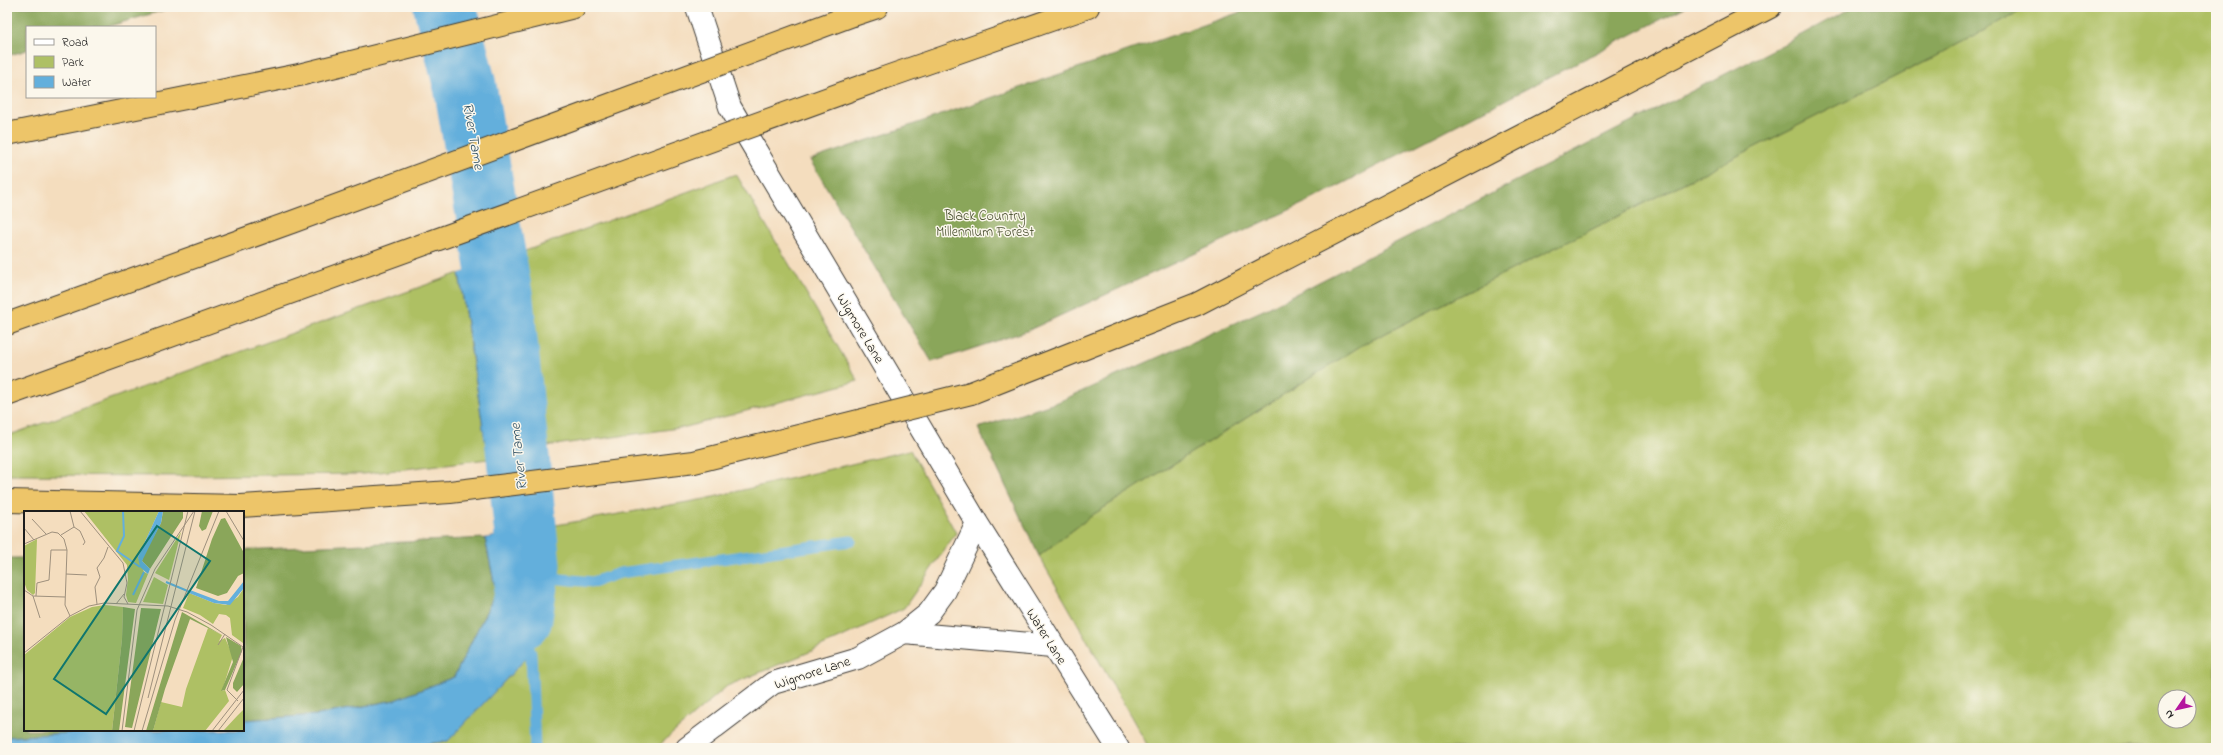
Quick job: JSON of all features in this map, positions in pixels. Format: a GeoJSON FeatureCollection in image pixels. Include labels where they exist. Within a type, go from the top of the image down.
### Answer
{"type":"FeatureCollection","features":[{"type":"Feature","properties":{"kind":"highway"},"geometry":{"type":"LineString","coordinates":[[7,134],[299,75],[574,7]]}},
{"type":"Feature","properties":{"kind":"highway"},"geometry":{"type":"LineString","coordinates":[[7,324],[292,222],[877,7]]}},
{"type":"Feature","properties":{"kind":"highway"},"geometry":{"type":"LineString","coordinates":[[7,395],[884,78],[1088,7]]}},
{"type":"Feature","properties":{"kind":"highway"},"geometry":{"type":"LineString","coordinates":[[7,501],[241,506],[450,492],[694,462],[971,393],[1197,304],[1770,7]]}},
{"type":"Feature","properties":{"kind":"street","name":"Wigmore Lane"},"geometry":{"type":"LineString","coordinates":[[687,748],[773,683],[858,658],[904,633],[929,613],[945,591],[977,523],[730,107],[697,7]]}},
{"type":"Feature","properties":{"kind":"street","name":"Water Lane"},"geometry":{"type":"LineString","coordinates":[[977,523],[1118,748]]}},
{"type":"Feature","properties":{"kind":"street"},"geometry":{"type":"LineString","coordinates":[[904,633],[1053,646]]}},
{"type":"Feature","properties":{"kind":"green space"},"geometry":{"type":"Polygon","coordinates":[[[7,7],[175,7],[109,26],[26,26],[26,50],[7,56],[7,7]]]}},
{"type":"Feature","properties":{"kind":"green space","name":"Black Country Millennium Forest"},"geometry":{"type":"Polygon","coordinates":[[[1255,7],[1685,7],[1311,200],[1027,331],[932,362],[810,160],[1255,7]]]}},
{"type":"Feature","properties":{"kind":"green space"},"geometry":{"type":"Polygon","coordinates":[[[1853,7],[2028,7],[1932,58],[1362,345],[1094,514],[1039,556],[978,428],[1058,402],[1268,308],[1784,44],[1853,7]]]}},
{"type":"Feature","properties":{"kind":"green space"},"geometry":{"type":"Polygon","coordinates":[[[2028,7],[2216,7],[2216,748],[1149,748],[1039,556],[1094,514],[1362,345],[1932,58],[2028,7]]]}},
{"type":"Feature","properties":{"kind":"green space"},"geometry":{"type":"Polygon","coordinates":[[[736,174],[858,381],[686,427],[540,447],[517,254],[736,174]]]}},
{"type":"Feature","properties":{"kind":"green space"},"geometry":{"type":"Polygon","coordinates":[[[459,273],[488,459],[363,474],[179,476],[7,475],[7,436],[459,273]]]}},
{"type":"Feature","properties":{"kind":"green space"},"geometry":{"type":"Polygon","coordinates":[[[910,450],[956,533],[904,608],[812,651],[727,686],[656,748],[397,748],[448,741],[550,578],[539,528],[705,499],[910,450]]]}},
{"type":"Feature","properties":{"kind":"green space"},"geometry":{"type":"Polygon","coordinates":[[[485,538],[496,592],[454,677],[395,700],[318,715],[244,720],[244,550],[485,538]]]}},
{"type":"Feature","properties":{"kind":"green space"},"geometry":{"type":"Polygon","coordinates":[[[7,558],[24,558],[24,731],[98,731],[7,737],[7,558]]]}},
{"type":"Feature","properties":{"kind":"water"},"geometry":{"type":"Polygon","coordinates":[[[517,254],[540,447],[488,459],[459,273],[517,254]]]}},
{"type":"Feature","properties":{"kind":"water"},"geometry":{"type":"Polygon","coordinates":[[[539,528],[550,578],[531,653],[448,741],[397,748],[7,748],[7,737],[98,731],[244,731],[244,720],[318,715],[395,700],[454,677],[496,592],[485,538],[539,528]]]}},
{"type":"Feature","properties":{"kind":"pier"},"geometry":{"type":"Polygon","coordinates":[[[516,252],[518,254],[457,274],[459,272],[516,252]]]}},
{"type":"Feature","properties":{"kind":"pier"},"geometry":{"type":"Polygon","coordinates":[[[539,526],[541,528],[483,538],[485,536],[539,526]]]}},
{"type":"Feature","properties":{"kind":"waterway","name":"River Tame"},"geometry":{"type":"LineString","coordinates":[[445,7],[465,86],[502,300],[529,565],[521,618]]}},
{"type":"Feature","properties":{"kind":"waterway"},"geometry":{"type":"LineString","coordinates":[[537,570],[550,578],[593,582],[620,573],[851,541]]}},
{"type":"Feature","properties":{"kind":"waterway"},"geometry":{"type":"LineString","coordinates":[[525,640],[531,653],[535,748]]}}]}
